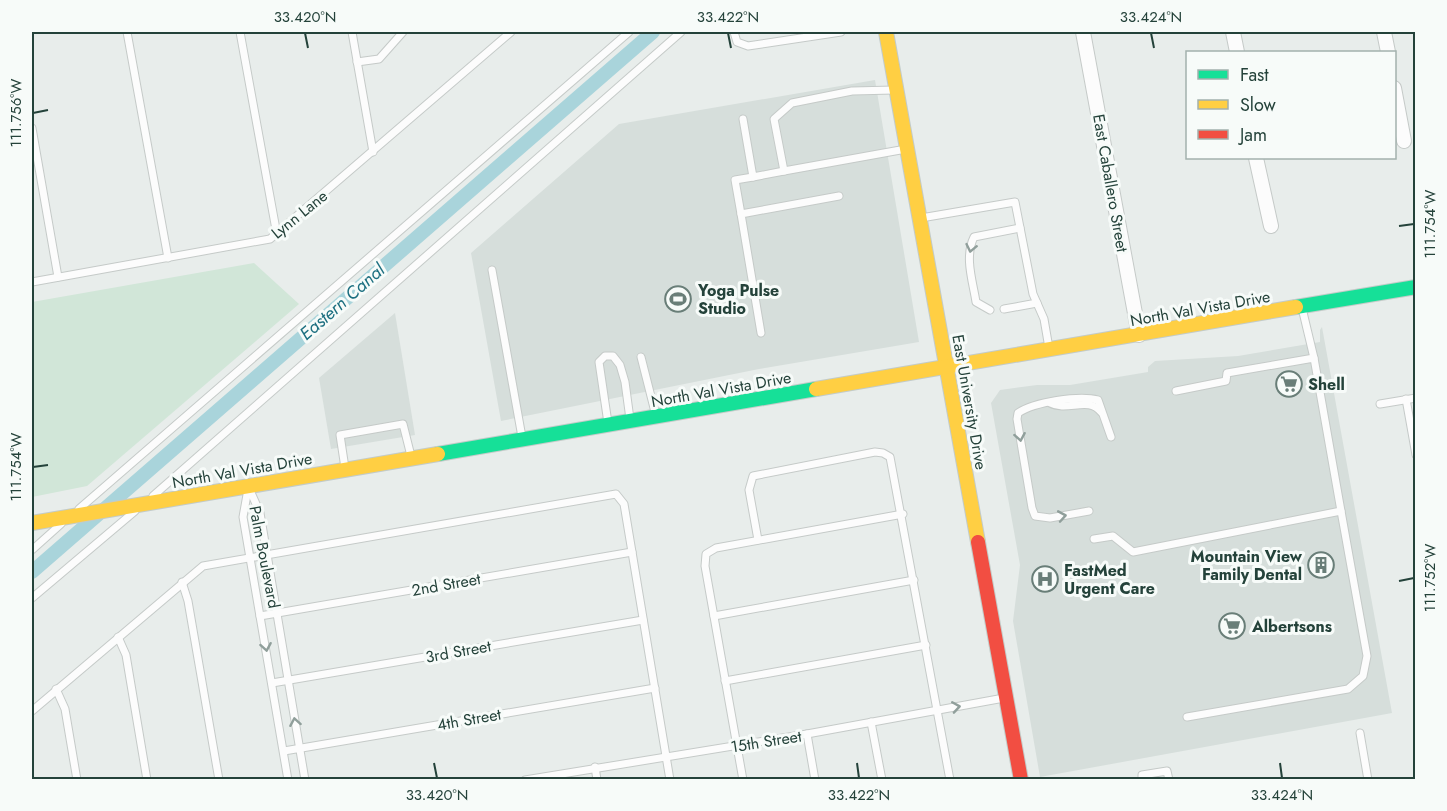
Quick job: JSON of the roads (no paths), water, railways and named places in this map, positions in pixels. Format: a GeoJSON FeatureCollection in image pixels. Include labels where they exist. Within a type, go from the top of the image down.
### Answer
{"type":"FeatureCollection","features":[{"type":"Feature","properties":{"kind":"main road","name":"East University Drive"},"geometry":{"type":"LineString","coordinates":[[886,32],[1021,780]]}},
{"type":"Feature","properties":{"kind":"main road","name":"North Val Vista Drive"},"geometry":{"type":"LineString","coordinates":[[32,523],[1416,287]]}},
{"type":"Feature","properties":{"kind":"street","name":"East Caballero Street"},"geometry":{"type":"LineString","coordinates":[[1083,32],[1139,335]]}},
{"type":"Feature","properties":{"kind":"street"},"geometry":{"type":"LineString","coordinates":[[1233,32],[1237,51]]}},
{"type":"Feature","properties":{"kind":"street"},"geometry":{"type":"LineString","coordinates":[[1384,32],[1388,51]]}},
{"type":"Feature","properties":{"kind":"street"},"geometry":{"type":"LineString","coordinates":[[1396,94],[1404,141]]}},
{"type":"Feature","properties":{"kind":"street"},"geometry":{"type":"LineString","coordinates":[[1256,159],[1271,226]]}},
{"type":"Feature","properties":{"kind":"lane"},"geometry":{"type":"LineString","coordinates":[[127,32],[168,258]]}},
{"type":"Feature","properties":{"kind":"lane"},"geometry":{"type":"LineString","coordinates":[[240,32],[277,235]]}},
{"type":"Feature","properties":{"kind":"lane"},"geometry":{"type":"LineString","coordinates":[[352,32],[373,152]]}},
{"type":"Feature","properties":{"kind":"lane"},"geometry":{"type":"LineString","coordinates":[[357,62],[379,59],[403,32]]}},
{"type":"Feature","properties":{"kind":"lane","name":"Lynn Lane"},"geometry":{"type":"LineString","coordinates":[[32,282],[263,242],[277,235],[511,32]]}},
{"type":"Feature","properties":{"kind":"lane"},"geometry":{"type":"LineString","coordinates":[[32,550],[629,32]]}},
{"type":"Feature","properties":{"kind":"lane"},"geometry":{"type":"LineString","coordinates":[[32,598],[143,504],[681,32]]}},
{"type":"Feature","properties":{"kind":"lane"},"geometry":{"type":"LineString","coordinates":[[734,32],[737,42],[748,46],[841,32]]}},
{"type":"Feature","properties":{"kind":"lane"},"geometry":{"type":"LineString","coordinates":[[784,171],[774,119],[792,103],[852,91],[897,90]]}},
{"type":"Feature","properties":{"kind":"lane"},"geometry":{"type":"LineString","coordinates":[[743,119],[753,177]]}},
{"type":"Feature","properties":{"kind":"lane"},"geometry":{"type":"LineString","coordinates":[[32,128],[58,277]]}},
{"type":"Feature","properties":{"kind":"lane"},"geometry":{"type":"LineString","coordinates":[[761,333],[735,180],[907,148]]}},
{"type":"Feature","properties":{"kind":"lane"},"geometry":{"type":"LineString","coordinates":[[741,214],[839,196]]}},
{"type":"Feature","properties":{"kind":"lane"},"geometry":{"type":"LineString","coordinates":[[921,218],[1015,202],[1036,303],[1044,319],[1049,351]]}},
{"type":"Feature","properties":{"kind":"lane"},"geometry":{"type":"LineString","coordinates":[[990,310],[976,302],[968,254],[970,245],[974,237],[1020,228]]}},
{"type":"Feature","properties":{"kind":"lane"},"geometry":{"type":"LineString","coordinates":[[492,270],[523,440]]}},
{"type":"Feature","properties":{"kind":"lane"},"geometry":{"type":"LineString","coordinates":[[1004,309],[1036,303]]}},
{"type":"Feature","properties":{"kind":"lane"},"geometry":{"type":"LineString","coordinates":[[1187,717],[1348,689],[1363,676],[1366,656],[1314,358],[1302,307]]}},
{"type":"Feature","properties":{"kind":"lane"},"geometry":{"type":"LineString","coordinates":[[608,425],[599,362],[604,356],[613,356],[620,365],[625,382],[630,422]]}},
{"type":"Feature","properties":{"kind":"lane"},"geometry":{"type":"LineString","coordinates":[[641,357],[656,417]]}},
{"type":"Feature","properties":{"kind":"lane"},"geometry":{"type":"LineString","coordinates":[[1176,391],[1226,381],[1227,373],[1314,358]]}},
{"type":"Feature","properties":{"kind":"lane"},"geometry":{"type":"LineString","coordinates":[[1380,404],[1416,398]]}},
{"type":"Feature","properties":{"kind":"lane"},"geometry":{"type":"LineString","coordinates":[[1406,399],[1416,456]]}},
{"type":"Feature","properties":{"kind":"lane"},"geometry":{"type":"LineString","coordinates":[[1089,511],[1041,518],[1035,516],[1017,419],[1018,413],[1026,408],[1050,403],[1059,408],[1090,404],[1096,406],[1104,417],[1111,437]]}},
{"type":"Feature","properties":{"kind":"lane"},"geometry":{"type":"LineString","coordinates":[[345,470],[340,435],[403,424],[411,458]]}},
{"type":"Feature","properties":{"kind":"lane"},"geometry":{"type":"LineString","coordinates":[[758,540],[748,490],[750,478],[762,473],[864,454],[879,452],[887,454],[894,466],[950,780]]}},
{"type":"Feature","properties":{"kind":"lane","name":"Palm Boulevard"},"geometry":{"type":"LineString","coordinates":[[248,486],[260,513],[304,780]]}},
{"type":"Feature","properties":{"kind":"lane","name":"Palm Boulevard"},"geometry":{"type":"LineString","coordinates":[[248,486],[243,517],[288,780]]}},
{"type":"Feature","properties":{"kind":"lane"},"geometry":{"type":"LineString","coordinates":[[32,711],[203,566],[266,553],[612,495],[620,496],[632,552],[670,780]]}},
{"type":"Feature","properties":{"kind":"lane"},"geometry":{"type":"LineString","coordinates":[[1094,539],[1113,536],[1133,552],[1341,511]]}},
{"type":"Feature","properties":{"kind":"lane"},"geometry":{"type":"LineString","coordinates":[[743,780],[705,566],[706,554],[716,548],[903,514]]}},
{"type":"Feature","properties":{"kind":"lane","name":"2nd Street"},"geometry":{"type":"LineString","coordinates":[[260,616],[632,552]]}},
{"type":"Feature","properties":{"kind":"lane"},"geometry":{"type":"LineString","coordinates":[[714,616],[914,580]]}},
{"type":"Feature","properties":{"kind":"lane"},"geometry":{"type":"LineString","coordinates":[[182,582],[188,601],[219,780]]}},
{"type":"Feature","properties":{"kind":"lane","name":"3rd Street"},"geometry":{"type":"LineString","coordinates":[[272,683],[643,620]]}},
{"type":"Feature","properties":{"kind":"lane"},"geometry":{"type":"LineString","coordinates":[[118,637],[126,656],[147,780]]}},
{"type":"Feature","properties":{"kind":"lane"},"geometry":{"type":"LineString","coordinates":[[725,681],[926,645]]}},
{"type":"Feature","properties":{"kind":"lane","name":"4th Street"},"geometry":{"type":"LineString","coordinates":[[284,751],[655,688]]}},
{"type":"Feature","properties":{"kind":"lane"},"geometry":{"type":"LineString","coordinates":[[56,689],[65,709],[77,780]]}},
{"type":"Feature","properties":{"kind":"lane","name":"15th Street"},"geometry":{"type":"LineString","coordinates":[[525,780],[737,746],[1006,698]]}},
{"type":"Feature","properties":{"kind":"lane"},"geometry":{"type":"LineString","coordinates":[[871,722],[882,780]]}},
{"type":"Feature","properties":{"kind":"lane"},"geometry":{"type":"LineString","coordinates":[[1360,733],[1368,780]]}},
{"type":"Feature","properties":{"kind":"lane"},"geometry":{"type":"LineString","coordinates":[[807,734],[815,780]]}},
{"type":"Feature","properties":{"kind":"lane"},"geometry":{"type":"LineString","coordinates":[[595,767],[597,780]]}},
{"type":"Feature","properties":{"kind":"lane"},"geometry":{"type":"LineString","coordinates":[[1142,780],[1142,775],[1167,771],[1169,780]]}},
{"type":"Feature","properties":{"kind":"waterway","name":"Eastern Canal"},"geometry":{"type":"LineString","coordinates":[[32,572],[653,32]]}},
{"type":"Feature","properties":{"kind":"place","name":"Yoga Pulse Studio"},"geometry":{"type":"Point","coordinates":[678,299]}},
{"type":"Feature","properties":{"kind":"place","name":"Shell"},"geometry":{"type":"Point","coordinates":[1289,384]}},
{"type":"Feature","properties":{"kind":"place","name":"Mountain View Family Dental"},"geometry":{"type":"Point","coordinates":[1321,565]}},
{"type":"Feature","properties":{"kind":"place","name":"FastMed Urgent Care"},"geometry":{"type":"Point","coordinates":[1045,579]}},
{"type":"Feature","properties":{"kind":"place","name":"Albertsons"},"geometry":{"type":"Point","coordinates":[1232,626]}}]}
